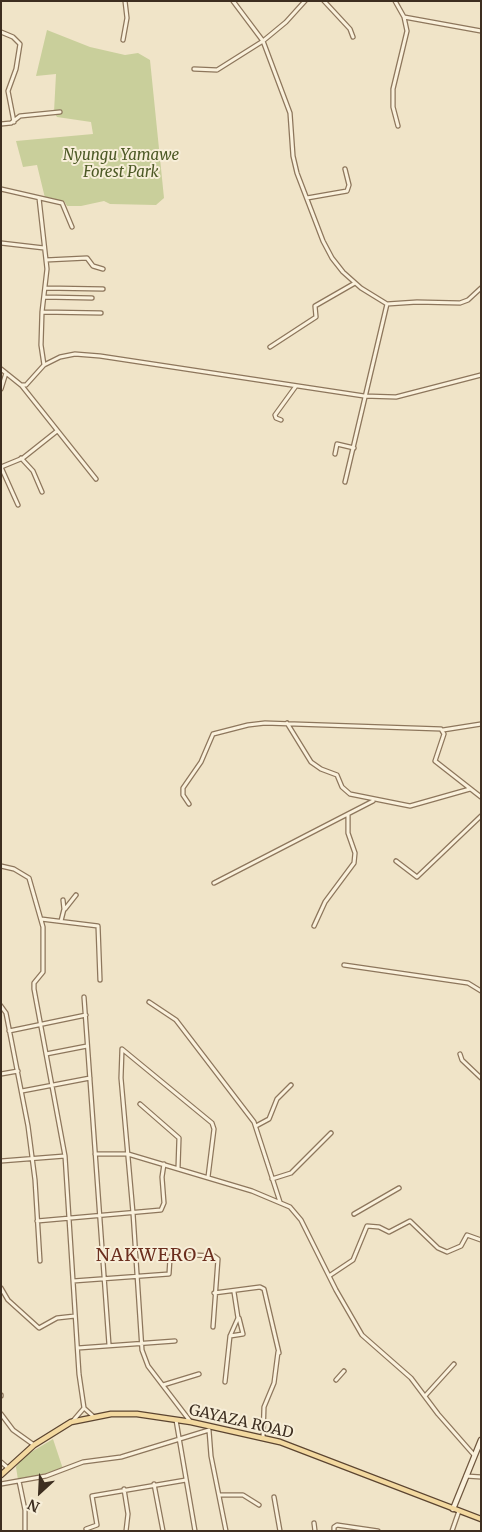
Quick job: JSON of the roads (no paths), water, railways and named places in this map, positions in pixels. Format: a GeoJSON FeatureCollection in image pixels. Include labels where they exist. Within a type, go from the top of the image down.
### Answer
{"type":"FeatureCollection","features":[{"type":"Feature","properties":{"kind":"main road","name":"GAYAZA ROAD"},"geometry":{"type":"LineString","coordinates":[[1,1475],[34,1445],[71,1422],[111,1414],[137,1414],[190,1422],[210,1429],[263,1437],[291,1445],[481,1519]]}},
{"type":"Feature","properties":{"kind":"street"},"geometry":{"type":"LineString","coordinates":[[123,40],[127,18],[124,1]]}},
{"type":"Feature","properties":{"kind":"street"},"geometry":{"type":"LineString","coordinates":[[233,1],[263,41],[289,108],[293,156],[307,198],[332,258],[355,283],[387,304],[417,302],[460,304],[468,300],[481,288]]}},
{"type":"Feature","properties":{"kind":"street"},"geometry":{"type":"LineString","coordinates":[[194,69],[217,70],[263,41],[286,22],[305,1]]}},
{"type":"Feature","properties":{"kind":"street"},"geometry":{"type":"LineString","coordinates":[[324,1],[350,29],[352,37]]}},
{"type":"Feature","properties":{"kind":"street"},"geometry":{"type":"LineString","coordinates":[[395,1],[404,17],[407,31],[395,76],[392,98],[398,126]]}},
{"type":"Feature","properties":{"kind":"street"},"geometry":{"type":"LineString","coordinates":[[404,17],[481,31]]}},
{"type":"Feature","properties":{"kind":"street"},"geometry":{"type":"LineString","coordinates":[[1,32],[13,37],[20,44],[16,69],[8,91],[14,122]]}},
{"type":"Feature","properties":{"kind":"street"},"geometry":{"type":"LineString","coordinates":[[1,124],[14,122],[20,116],[60,112]]}},
{"type":"Feature","properties":{"kind":"street"},"geometry":{"type":"LineString","coordinates":[[307,198],[347,191],[349,185],[345,168]]}},
{"type":"Feature","properties":{"kind":"street"},"geometry":{"type":"LineString","coordinates":[[1,189],[64,204],[72,227]]}},
{"type":"Feature","properties":{"kind":"street"},"geometry":{"type":"LineString","coordinates":[[39,198],[46,260],[41,345],[44,365]]}},
{"type":"Feature","properties":{"kind":"street"},"geometry":{"type":"LineString","coordinates":[[1,243],[44,248]]}},
{"type":"Feature","properties":{"kind":"street"},"geometry":{"type":"LineString","coordinates":[[46,260],[87,258],[93,266],[103,268]]}},
{"type":"Feature","properties":{"kind":"street"},"geometry":{"type":"LineString","coordinates":[[270,346],[316,317],[315,306],[355,283]]}},
{"type":"Feature","properties":{"kind":"street"},"geometry":{"type":"LineString","coordinates":[[45,288],[103,290]]}},
{"type":"Feature","properties":{"kind":"street"},"geometry":{"type":"LineString","coordinates":[[44,297],[92,298]]}},
{"type":"Feature","properties":{"kind":"street"},"geometry":{"type":"LineString","coordinates":[[345,482],[387,304]]}},
{"type":"Feature","properties":{"kind":"street"},"geometry":{"type":"LineString","coordinates":[[42,312],[101,313]]}},
{"type":"Feature","properties":{"kind":"street"},"geometry":{"type":"LineString","coordinates":[[21,385],[31,382],[44,365],[67,355],[100,356],[364,396],[396,397],[481,375]]}},
{"type":"Feature","properties":{"kind":"street"},"geometry":{"type":"LineString","coordinates":[[1,369],[21,385],[96,479]]}},
{"type":"Feature","properties":{"kind":"street"},"geometry":{"type":"LineString","coordinates":[[1,389],[6,373]]}},
{"type":"Feature","properties":{"kind":"street"},"geometry":{"type":"LineString","coordinates":[[281,420],[276,418],[275,415],[296,386]]}},
{"type":"Feature","properties":{"kind":"street"},"geometry":{"type":"LineString","coordinates":[[18,505],[1,467],[21,458],[57,431]]}},
{"type":"Feature","properties":{"kind":"street"},"geometry":{"type":"LineString","coordinates":[[335,454],[337,444],[354,448]]}},
{"type":"Feature","properties":{"kind":"street"},"geometry":{"type":"LineString","coordinates":[[21,458],[33,471],[42,492]]}},
{"type":"Feature","properties":{"kind":"street"},"geometry":{"type":"LineString","coordinates":[[287,723],[311,762],[321,769],[338,776],[342,787],[347,793],[410,806],[470,789]]}},
{"type":"Feature","properties":{"kind":"street"},"geometry":{"type":"LineString","coordinates":[[188,804],[183,795],[183,788],[201,762],[214,733],[248,724],[287,723],[443,730],[481,724]]}},
{"type":"Feature","properties":{"kind":"street"},"geometry":{"type":"LineString","coordinates":[[443,730],[444,734],[435,761],[481,797]]}},
{"type":"Feature","properties":{"kind":"street"},"geometry":{"type":"LineString","coordinates":[[214,883],[374,800]]}},
{"type":"Feature","properties":{"kind":"street"},"geometry":{"type":"LineString","coordinates":[[314,926],[325,902],[354,863],[355,853],[349,841],[348,814]]}},
{"type":"Feature","properties":{"kind":"street"},"geometry":{"type":"LineString","coordinates":[[396,861],[417,877],[481,816]]}},
{"type":"Feature","properties":{"kind":"street"},"geometry":{"type":"LineString","coordinates":[[1,866],[14,869],[29,878],[44,935],[43,969],[41,976],[34,983],[65,1156],[75,1316],[84,1408],[94,1418]]}},
{"type":"Feature","properties":{"kind":"street"},"geometry":{"type":"LineString","coordinates":[[64,909],[76,895]]}},
{"type":"Feature","properties":{"kind":"street"},"geometry":{"type":"LineString","coordinates":[[61,921],[64,909],[63,900]]}},
{"type":"Feature","properties":{"kind":"street"},"geometry":{"type":"LineString","coordinates":[[41,919],[98,926],[100,980]]}},
{"type":"Feature","properties":{"kind":"street"},"geometry":{"type":"LineString","coordinates":[[344,965],[468,983],[481,991]]}},
{"type":"Feature","properties":{"kind":"street"},"geometry":{"type":"LineString","coordinates":[[84,997],[109,1345]]}},
{"type":"Feature","properties":{"kind":"street"},"geometry":{"type":"LineString","coordinates":[[149,1002],[176,1020],[256,1126],[280,1202]]}},
{"type":"Feature","properties":{"kind":"street"},"geometry":{"type":"LineString","coordinates":[[1,1006],[5,1009],[22,1091],[32,1158],[40,1261]]}},
{"type":"Feature","properties":{"kind":"street"},"geometry":{"type":"LineString","coordinates":[[9,1031],[86,1015]]}},
{"type":"Feature","properties":{"kind":"street"},"geometry":{"type":"LineString","coordinates":[[46,1054],[87,1046]]}},
{"type":"Feature","properties":{"kind":"street"},"geometry":{"type":"LineString","coordinates":[[190,1422],[148,1366],[142,1350],[138,1276],[121,1078],[123,1048],[212,1123],[214,1129],[208,1177]]}},
{"type":"Feature","properties":{"kind":"street"},"geometry":{"type":"LineString","coordinates":[[460,1054],[462,1060],[481,1078]]}},
{"type":"Feature","properties":{"kind":"street"},"geometry":{"type":"LineString","coordinates":[[1,1074],[18,1071]]}},
{"type":"Feature","properties":{"kind":"street"},"geometry":{"type":"LineString","coordinates":[[22,1091],[90,1078]]}},
{"type":"Feature","properties":{"kind":"street"},"geometry":{"type":"LineString","coordinates":[[256,1126],[269,1119],[277,1099],[291,1085]]}},
{"type":"Feature","properties":{"kind":"street"},"geometry":{"type":"LineString","coordinates":[[140,1104],[179,1138],[178,1168]]}},
{"type":"Feature","properties":{"kind":"street"},"geometry":{"type":"LineString","coordinates":[[272,1179],[291,1173],[331,1133]]}},
{"type":"Feature","properties":{"kind":"street"},"geometry":{"type":"LineString","coordinates":[[96,1154],[128,1154],[178,1168],[280,1202],[297,1213],[328,1276],[362,1335],[403,1369],[474,1456]]}},
{"type":"Feature","properties":{"kind":"street"},"geometry":{"type":"LineString","coordinates":[[1,1161],[65,1156]]}},
{"type":"Feature","properties":{"kind":"street"},"geometry":{"type":"LineString","coordinates":[[37,1221],[157,1212],[164,1208],[162,1178],[164,1164]]}},
{"type":"Feature","properties":{"kind":"street"},"geometry":{"type":"LineString","coordinates":[[354,1214],[399,1188]]}},
{"type":"Feature","properties":{"kind":"street"},"geometry":{"type":"LineString","coordinates":[[328,1276],[353,1260],[367,1226],[379,1227],[389,1232],[410,1221],[438,1248],[447,1252],[461,1246],[467,1235],[481,1240]]}},
{"type":"Feature","properties":{"kind":"street"},"geometry":{"type":"LineString","coordinates":[[73,1281],[169,1274],[170,1258],[173,1254],[214,1256],[218,1258],[213,1327]]}},
{"type":"Feature","properties":{"kind":"street"},"geometry":{"type":"LineString","coordinates":[[214,1294],[260,1287],[264,1289],[278,1352],[274,1383],[264,1407],[263,1437]]}},
{"type":"Feature","properties":{"kind":"street"},"geometry":{"type":"LineString","coordinates":[[1,1288],[8,1300],[39,1328],[57,1318],[75,1316]]}},
{"type":"Feature","properties":{"kind":"street"},"geometry":{"type":"LineString","coordinates":[[230,1336],[243,1334],[238,1318],[234,1292]]}},
{"type":"Feature","properties":{"kind":"street"},"geometry":{"type":"LineString","coordinates":[[224,1382],[230,1336],[238,1318]]}},
{"type":"Feature","properties":{"kind":"street"},"geometry":{"type":"LineString","coordinates":[[78,1348],[175,1341]]}},
{"type":"Feature","properties":{"kind":"street"},"geometry":{"type":"LineString","coordinates":[[425,1396],[454,1364]]}},
{"type":"Feature","properties":{"kind":"street"},"geometry":{"type":"LineString","coordinates":[[336,1380],[344,1371]]}},
{"type":"Feature","properties":{"kind":"street"},"geometry":{"type":"LineString","coordinates":[[163,1386],[199,1374]]}},
{"type":"Feature","properties":{"kind":"street"},"geometry":{"type":"LineString","coordinates":[[71,1422],[84,1408]]}},
{"type":"Feature","properties":{"kind":"street"},"geometry":{"type":"LineString","coordinates":[[1,1414],[13,1430],[34,1445]]}},
{"type":"Feature","properties":{"kind":"street"},"geometry":{"type":"LineString","coordinates":[[176,1420],[195,1531]]}},
{"type":"Feature","properties":{"kind":"street"},"geometry":{"type":"LineString","coordinates":[[1,1484],[46,1476],[83,1462],[121,1457],[210,1429],[226,1531]]}},
{"type":"Feature","properties":{"kind":"street"},"geometry":{"type":"LineString","coordinates":[[453,1508],[481,1440]]}},
{"type":"Feature","properties":{"kind":"street"},"geometry":{"type":"LineString","coordinates":[[1,1462],[8,1468]]}},
{"type":"Feature","properties":{"kind":"street"},"geometry":{"type":"LineString","coordinates":[[466,1476],[481,1477]]}},
{"type":"Feature","properties":{"kind":"street"},"geometry":{"type":"LineString","coordinates":[[86,1529],[97,1525],[92,1496],[186,1480]]}},
{"type":"Feature","properties":{"kind":"street"},"geometry":{"type":"LineString","coordinates":[[19,1482],[25,1510],[25,1531]]}},
{"type":"Feature","properties":{"kind":"street"},"geometry":{"type":"LineString","coordinates":[[154,1484],[163,1531]]}},
{"type":"Feature","properties":{"kind":"street"},"geometry":{"type":"LineString","coordinates":[[124,1490],[128,1514],[126,1531]]}},
{"type":"Feature","properties":{"kind":"street"},"geometry":{"type":"LineString","coordinates":[[220,1496],[243,1496],[259,1505]]}},
{"type":"Feature","properties":{"kind":"street"},"geometry":{"type":"LineString","coordinates":[[274,1497],[280,1531]]}},
{"type":"Feature","properties":{"kind":"street"},"geometry":{"type":"LineString","coordinates":[[452,1531],[459,1511]]}},
{"type":"Feature","properties":{"kind":"street"},"geometry":{"type":"LineString","coordinates":[[314,1523],[315,1531]]}},
{"type":"Feature","properties":{"kind":"street"},"geometry":{"type":"LineString","coordinates":[[334,1531],[337,1525],[378,1531]]}},
{"type":"Feature","properties":{"kind":"district","name":"NAKWERO A"},"geometry":{"type":"Point","coordinates":[156,1256]}},
{"type":"Feature","properties":{"kind":"park label","name":"Nyungu Yamawe Forest Park"},"geometry":{"type":"Point","coordinates":[121,164]}}]}
